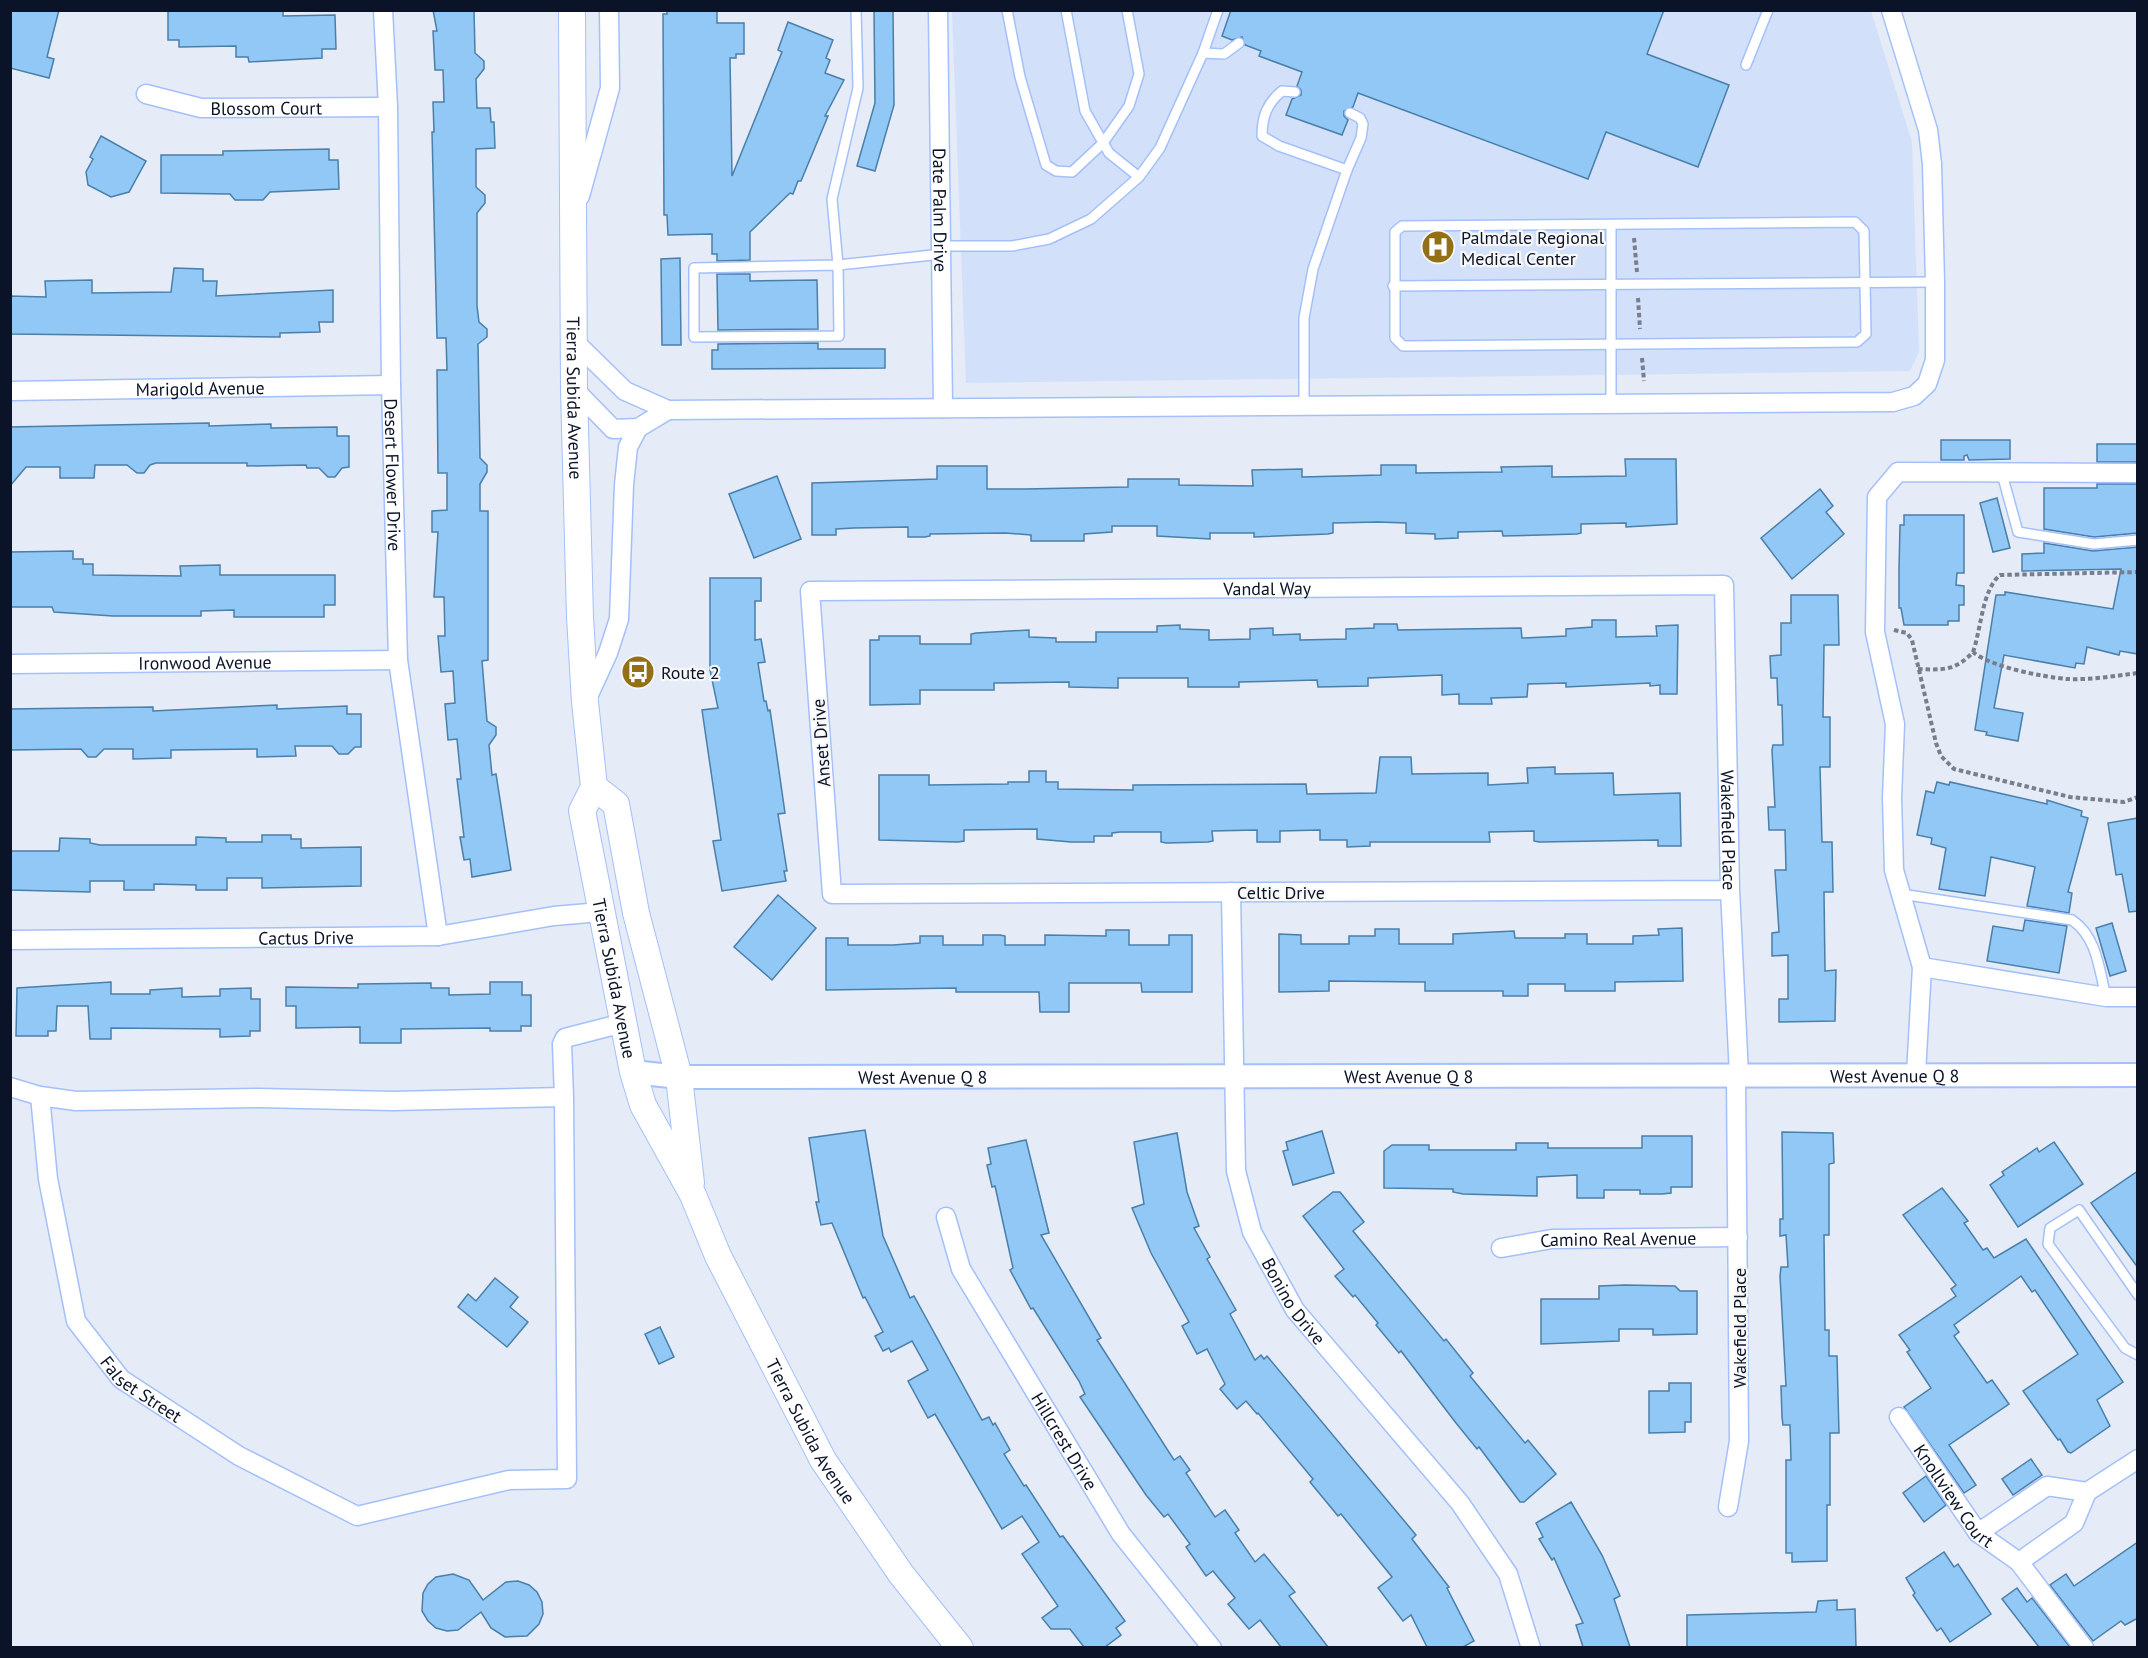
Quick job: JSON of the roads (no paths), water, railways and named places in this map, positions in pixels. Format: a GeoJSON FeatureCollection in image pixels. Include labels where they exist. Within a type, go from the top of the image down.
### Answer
{"type":"FeatureCollection","features":[{"type":"Feature","properties":{"kind":"main road","name":"Tierra Subida Avenue"},"geometry":{"type":"LineString","coordinates":[[572,10],[574,389],[585,702],[594,787],[582,811],[633,1072],[643,1105],[693,1195],[718,1256],[824,1460],[901,1574],[960,1647]]}},
{"type":"Feature","properties":{"kind":"main road","name":"Tierra Subida Avenue"},"geometry":{"type":"LineString","coordinates":[[594,787],[616,804],[636,913],[679,1077],[693,1195]]}},
{"type":"Feature","properties":{"kind":"street","name":"Desert Flower Drive"},"geometry":{"type":"LineString","coordinates":[[383,10],[388,107],[391,384],[398,660],[438,936]]}},
{"type":"Feature","properties":{"kind":"street"},"geometry":{"type":"LineString","coordinates":[[573,218],[610,88],[609,10]]}},
{"type":"Feature","properties":{"kind":"street","name":"Date Palm Drive"},"geometry":{"type":"LineString","coordinates":[[938,10],[943,408]]}},
{"type":"Feature","properties":{"kind":"street"},"geometry":{"type":"LineString","coordinates":[[574,341],[625,391],[668,410],[1893,402],[1914,396],[1927,384],[1935,360],[1935,282],[1932,164],[1928,130],[1891,10]]}},
{"type":"Feature","properties":{"kind":"street","name":"Blossom Court"},"geometry":{"type":"LineString","coordinates":[[146,94],[201,108],[388,107]]}},
{"type":"Feature","properties":{"kind":"street","name":"Marigold Avenue"},"geometry":{"type":"LineString","coordinates":[[10,391],[391,384]]}},
{"type":"Feature","properties":{"kind":"street"},"geometry":{"type":"LineString","coordinates":[[574,389],[613,429],[638,428],[668,410]]}},
{"type":"Feature","properties":{"kind":"street"},"geometry":{"type":"LineString","coordinates":[[585,702],[609,653],[620,619],[624,485],[628,447],[638,428]]}},
{"type":"Feature","properties":{"kind":"street"},"geometry":{"type":"LineString","coordinates":[[1916,1074],[1922,967],[1894,870],[1892,798],[1895,724],[1877,639],[1877,497],[1898,472],[2138,473]]}},
{"type":"Feature","properties":{"kind":"street","name":"Vandal Way"},"geometry":{"type":"LineString","coordinates":[[810,591],[1724,585]]}},
{"type":"Feature","properties":{"kind":"street","name":"Wakefield Place"},"geometry":{"type":"LineString","coordinates":[[1724,585],[1730,890],[1738,1075],[1739,1442],[1728,1507]]}},
{"type":"Feature","properties":{"kind":"street","name":"Anset Drive"},"geometry":{"type":"LineString","coordinates":[[810,591],[832,894]]}},
{"type":"Feature","properties":{"kind":"street","name":"Ironwood Avenue"},"geometry":{"type":"LineString","coordinates":[[10,664],[398,660]]}},
{"type":"Feature","properties":{"kind":"street","name":"Celtic Drive"},"geometry":{"type":"LineString","coordinates":[[832,894],[1730,890]]}},
{"type":"Feature","properties":{"kind":"street","name":"Bonino Drive"},"geometry":{"type":"LineString","coordinates":[[1231,892],[1236,1075],[1233,1108],[1236,1171],[1252,1232],[1294,1310],[1460,1503],[1508,1574],[1531,1647]]}},
{"type":"Feature","properties":{"kind":"street","name":"Cactus Drive"},"geometry":{"type":"LineString","coordinates":[[10,940],[438,936],[554,916],[600,912]]}},
{"type":"Feature","properties":{"kind":"street"},"geometry":{"type":"LineString","coordinates":[[1922,967],[2106,997],[2138,997]]}},
{"type":"Feature","properties":{"kind":"street"},"geometry":{"type":"LineString","coordinates":[[10,1087],[40,1096],[76,1101],[259,1098],[393,1101],[564,1097],[562,1044],[565,1038],[623,1023]]}},
{"type":"Feature","properties":{"kind":"street","name":"West Avenue Q 8"},"geometry":{"type":"LineString","coordinates":[[633,1072],[679,1077],[2138,1075]]}},
{"type":"Feature","properties":{"kind":"street","name":"Falset Street"},"geometry":{"type":"LineString","coordinates":[[40,1096],[48,1179],[76,1321],[121,1379],[239,1456],[357,1516],[509,1480],[567,1479],[564,1097]]}},
{"type":"Feature","properties":{"kind":"street","name":"Hillcrest Drive"},"geometry":{"type":"LineString","coordinates":[[946,1217],[961,1269],[1120,1534],[1212,1647]]}},
{"type":"Feature","properties":{"kind":"street","name":"Camino Real Avenue"},"geometry":{"type":"LineString","coordinates":[[1501,1248],[1552,1239],[1738,1237]]}},
{"type":"Feature","properties":{"kind":"street","name":"Knollview Court"},"geometry":{"type":"LineString","coordinates":[[1899,1417],[1978,1533],[2019,1562],[2084,1647]]}},
{"type":"Feature","properties":{"kind":"street"},"geometry":{"type":"LineString","coordinates":[[2019,1562],[2074,1523],[2087,1492],[2138,1460]]}},
{"type":"Feature","properties":{"kind":"street"},"geometry":{"type":"LineString","coordinates":[[1978,1533],[2047,1486],[2087,1492]]}},
{"type":"Feature","properties":{"kind":"lane"},"geometry":{"type":"LineString","coordinates":[[856,10],[858,88],[832,199],[838,265],[839,336],[694,338],[694,268],[838,265],[942,250],[1012,246],[1049,239],[1091,219],[1139,177],[1160,148],[1203,53],[1218,10]]}},
{"type":"Feature","properties":{"kind":"lane"},"geometry":{"type":"LineString","coordinates":[[1007,10],[1020,76],[1046,165],[1056,171],[1072,172],[1103,143],[1129,106],[1139,74],[1127,10]]}},
{"type":"Feature","properties":{"kind":"lane"},"geometry":{"type":"LineString","coordinates":[[1066,10],[1085,111],[1109,153],[1139,177]]}},
{"type":"Feature","properties":{"kind":"lane"},"geometry":{"type":"LineString","coordinates":[[1746,65],[1768,10]]}},
{"type":"Feature","properties":{"kind":"lane"},"geometry":{"type":"LineString","coordinates":[[1203,53],[1224,54],[1239,43]]}},
{"type":"Feature","properties":{"kind":"lane"},"geometry":{"type":"LineString","coordinates":[[1295,92],[1282,91],[1272,99],[1262,120],[1262,136],[1279,146],[1347,170]]}},
{"type":"Feature","properties":{"kind":"lane"},"geometry":{"type":"LineString","coordinates":[[1304,406],[1304,318],[1313,268],[1347,170],[1361,138],[1363,124],[1360,118],[1350,114]]}},
{"type":"Feature","properties":{"kind":"lane"},"geometry":{"type":"LineString","coordinates":[[1855,222],[1864,231],[1866,282],[1866,334],[1857,342],[1403,346],[1395,338],[1393,286],[1395,232],[1402,226],[1611,226],[1855,222]]}},
{"type":"Feature","properties":{"kind":"lane"},"geometry":{"type":"LineString","coordinates":[[1611,226],[1611,404]]}},
{"type":"Feature","properties":{"kind":"lane"},"geometry":{"type":"LineString","coordinates":[[1393,286],[1935,282]]}},
{"type":"Feature","properties":{"kind":"lane"},"geometry":{"type":"LineString","coordinates":[[2002,474],[2018,532],[2094,544],[2138,540]]}},
{"type":"Feature","properties":{"kind":"lane"},"geometry":{"type":"LineString","coordinates":[[1901,894],[2072,920],[2084,928],[2091,942],[2106,997]]}},
{"type":"Feature","properties":{"kind":"lane"},"geometry":{"type":"LineString","coordinates":[[2138,1295],[2079,1210],[2050,1228],[2048,1244],[2125,1348],[2138,1355]]}},
{"type":"Feature","properties":{"kind":"place","name":"Palmdale Regional Medical Center"},"geometry":{"type":"Point","coordinates":[1438,247]}},
{"type":"Feature","properties":{"kind":"place","name":"Route 2"},"geometry":{"type":"Point","coordinates":[638,672]}}]}
